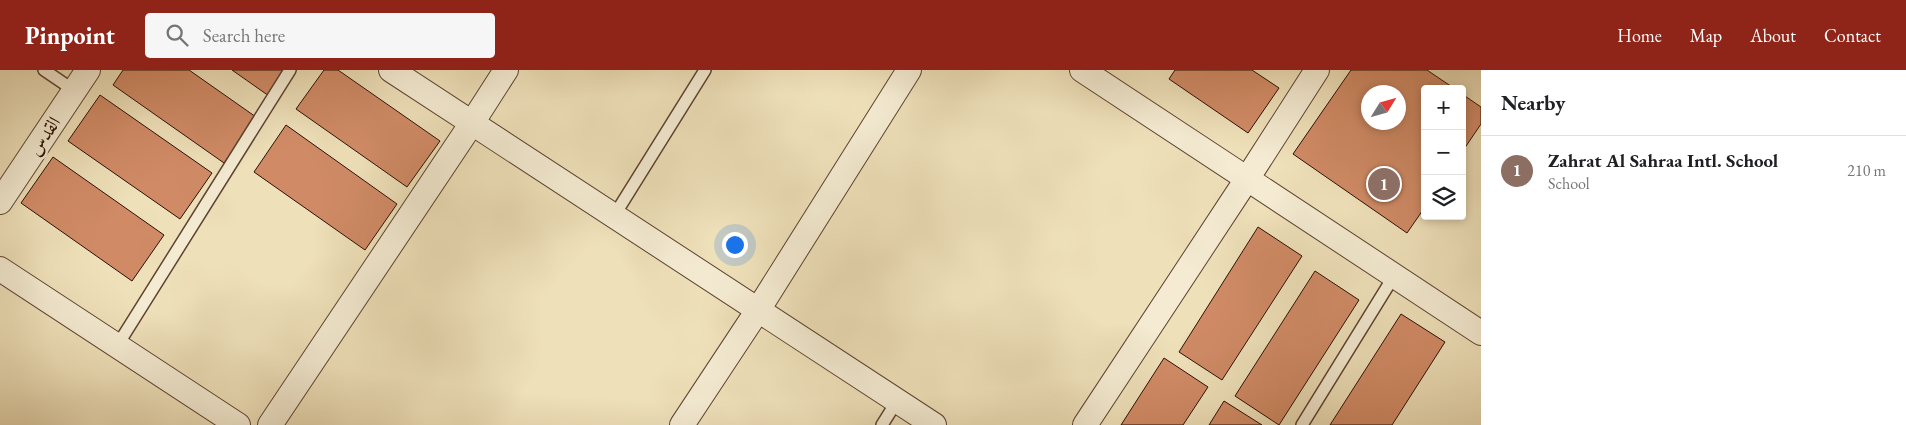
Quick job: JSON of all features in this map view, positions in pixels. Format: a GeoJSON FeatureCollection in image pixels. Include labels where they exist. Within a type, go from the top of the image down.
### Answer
{"type":"FeatureCollection","features":[{"type":"Feature","properties":{"kind":"street","name":"القدس"},"geometry":{"type":"LineString","coordinates":[[0,202],[88,70]]}},
{"type":"Feature","properties":{"kind":"street"},"geometry":{"type":"LineString","coordinates":[[391,70],[934,425]]}},
{"type":"Feature","properties":{"kind":"street"},"geometry":{"type":"LineString","coordinates":[[270,425],[506,70]]}},
{"type":"Feature","properties":{"kind":"street"},"geometry":{"type":"LineString","coordinates":[[682,425],[758,310],[909,70]]}},
{"type":"Feature","properties":{"kind":"street"},"geometry":{"type":"LineString","coordinates":[[1082,70],[1481,333]]}},
{"type":"Feature","properties":{"kind":"street"},"geometry":{"type":"LineString","coordinates":[[1085,425],[1317,70]]}},
{"type":"Feature","properties":{"kind":"street"},"geometry":{"type":"LineString","coordinates":[[0,269],[238,425]]}},
{"type":"Feature","properties":{"kind":"lane"},"geometry":{"type":"LineString","coordinates":[[44,70],[75,91]]}},
{"type":"Feature","properties":{"kind":"lane"},"geometry":{"type":"LineString","coordinates":[[117,346],[290,70]]}},
{"type":"Feature","properties":{"kind":"lane"},"geometry":{"type":"LineString","coordinates":[[614,216],[705,70]]}},
{"type":"Feature","properties":{"kind":"lane"},"geometry":{"type":"LineString","coordinates":[[1302,425],[1394,276]]}},
{"type":"Feature","properties":{"kind":"lane"},"geometry":{"type":"LineString","coordinates":[[882,425],[897,401]]}},
{"type":"Feature","properties":{"kind":"building"},"geometry":{"type":"Polygon","coordinates":[[[123,70],[189,70],[256,117],[224,163],[113,85],[123,70]]]}},
{"type":"Feature","properties":{"kind":"building"},"geometry":{"type":"Polygon","coordinates":[[[232,70],[287,70],[269,96],[232,70]]]}},
{"type":"Feature","properties":{"kind":"building"},"geometry":{"type":"Polygon","coordinates":[[[324,70],[338,70],[440,141],[407,187],[296,109],[324,70]]]}},
{"type":"Feature","properties":{"kind":"building"},"geometry":{"type":"Polygon","coordinates":[[[1175,70],[1252,70],[1279,88],[1248,133],[1169,79],[1175,70]]]}},
{"type":"Feature","properties":{"kind":"building"},"geometry":{"type":"Polygon","coordinates":[[[1351,70],[1427,70],[1449,85],[1421,85],[1421,213],[1407,233],[1293,154],[1351,70]]]}},
{"type":"Feature","properties":{"kind":"building"},"geometry":{"type":"Polygon","coordinates":[[[100,95],[212,173],[180,219],[68,141],[100,95]]]}},
{"type":"Feature","properties":{"kind":"building"},"geometry":{"type":"Polygon","coordinates":[[[1466,97],[1481,107],[1481,124],[1466,146],[1466,97]]]}},
{"type":"Feature","properties":{"kind":"building"},"geometry":{"type":"Polygon","coordinates":[[[286,125],[397,204],[365,250],[254,172],[286,125]]]}},
{"type":"Feature","properties":{"kind":"building"},"geometry":{"type":"Polygon","coordinates":[[[53,157],[164,235],[132,281],[21,203],[53,157]]]}},
{"type":"Feature","properties":{"kind":"building"},"geometry":{"type":"Polygon","coordinates":[[[1258,227],[1302,256],[1222,380],[1179,352],[1258,227]]]}},
{"type":"Feature","properties":{"kind":"building"},"geometry":{"type":"Polygon","coordinates":[[[1315,271],[1359,300],[1279,425],[1235,396],[1315,271]]]}},
{"type":"Feature","properties":{"kind":"building"},"geometry":{"type":"Polygon","coordinates":[[[1401,314],[1445,342],[1392,425],[1330,425],[1401,314]]]}},
{"type":"Feature","properties":{"kind":"building"},"geometry":{"type":"Polygon","coordinates":[[[1164,358],[1208,387],[1183,425],[1121,425],[1164,358]]]}},
{"type":"Feature","properties":{"kind":"building"},"geometry":{"type":"Polygon","coordinates":[[[1224,401],[1262,425],[1209,425],[1224,401]]]}},
{"type":"Feature","properties":{"kind":"place","name":"Zahrat Al Sahraa Intl. School"},"geometry":{"type":"Point","coordinates":[1384,184]}}]}
